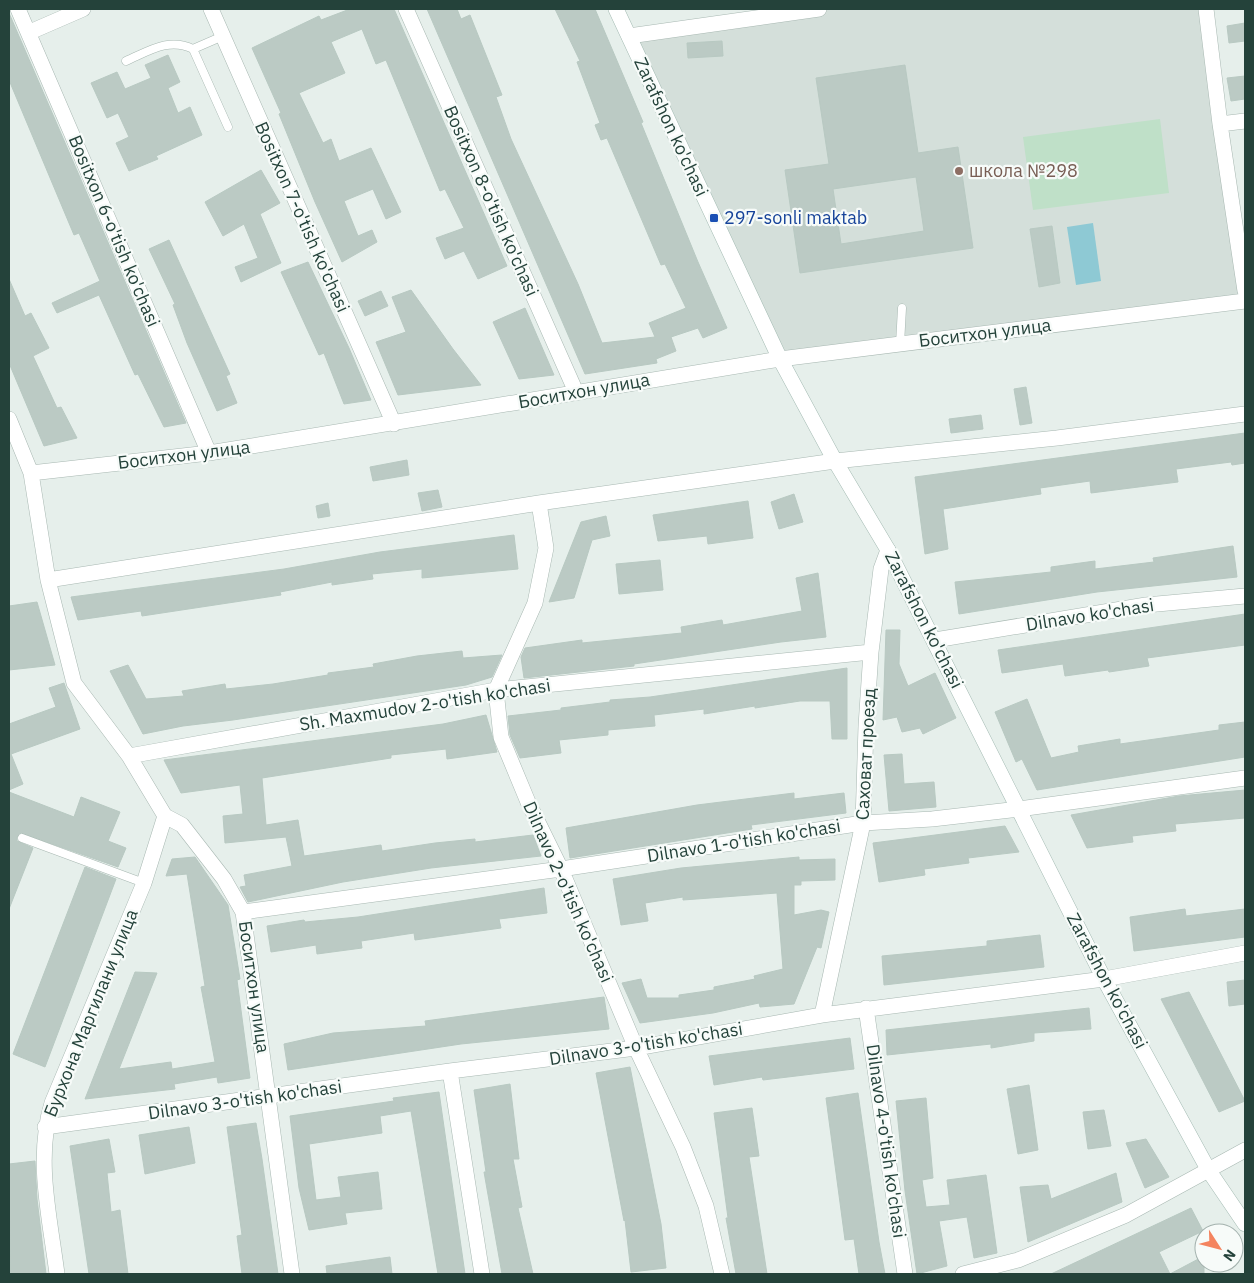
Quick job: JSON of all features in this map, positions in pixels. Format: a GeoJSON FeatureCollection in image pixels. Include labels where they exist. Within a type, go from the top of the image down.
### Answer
{"type":"FeatureCollection","features":[{"type":"Feature","properties":{"kind":"street","name":"Bositxon 6-o'tish ko'chasi"},"geometry":{"type":"LineString","coordinates":[[18,9],[30,32],[209,453]]}},
{"type":"Feature","properties":{"kind":"street"},"geometry":{"type":"LineString","coordinates":[[30,32],[83,9]]}},
{"type":"Feature","properties":{"kind":"street","name":"Bositxon 7-o'tish ko'chasi"},"geometry":{"type":"LineString","coordinates":[[211,9],[394,424]]}},
{"type":"Feature","properties":{"kind":"street","name":"Bositxon 8-o'tish ko'chasi"},"geometry":{"type":"LineString","coordinates":[[406,9],[576,392]]}},
{"type":"Feature","properties":{"kind":"street","name":"Zarafshon ko'chasi"},"geometry":{"type":"LineString","coordinates":[[616,9],[780,359],[835,461],[888,550],[935,640],[1104,979],[1209,1171],[1245,1224]]}},
{"type":"Feature","properties":{"kind":"street"},"geometry":{"type":"LineString","coordinates":[[629,36],[819,9]]}},
{"type":"Feature","properties":{"kind":"street"},"geometry":{"type":"LineString","coordinates":[[1206,9],[1220,124],[1245,291]]}},
{"type":"Feature","properties":{"kind":"street"},"geometry":{"type":"LineString","coordinates":[[1220,124],[1245,121]]}},
{"type":"Feature","properties":{"kind":"street","name":"Боситхон улица"},"geometry":{"type":"LineString","coordinates":[[292,1274],[243,912],[224,879],[182,825],[165,816],[129,756],[74,683],[48,580],[31,473],[209,453],[780,359],[1245,301]]}},
{"type":"Feature","properties":{"kind":"street"},"geometry":{"type":"LineString","coordinates":[[48,580],[539,502],[835,461],[1057,438],[1245,414]]}},
{"type":"Feature","properties":{"kind":"street"},"geometry":{"type":"LineString","coordinates":[[9,418],[31,473]]}},
{"type":"Feature","properties":{"kind":"street"},"geometry":{"type":"LineString","coordinates":[[496,690],[535,603],[546,548],[539,502]]}},
{"type":"Feature","properties":{"kind":"street","name":"Саховат проезд"},"geometry":{"type":"LineString","coordinates":[[822,1015],[863,822],[866,726],[871,652],[881,569],[888,550]]}},
{"type":"Feature","properties":{"kind":"street","name":"Dilnavo ko'chasi"},"geometry":{"type":"LineString","coordinates":[[935,640],[1146,604],[1245,596]]}},
{"type":"Feature","properties":{"kind":"street","name":"Sh. Maxmudov 2-o'tish ko'chasi"},"geometry":{"type":"LineString","coordinates":[[129,756],[496,690],[871,652]]}},
{"type":"Feature","properties":{"kind":"street","name":"Dilnavo 2-o'tish ko'chasi"},"geometry":{"type":"LineString","coordinates":[[496,690],[501,736],[528,802],[561,869],[636,1048],[683,1147],[706,1206],[722,1274]]}},
{"type":"Feature","properties":{"kind":"street","name":"Dilnavo 1-o'tish ko'chasi"},"geometry":{"type":"LineString","coordinates":[[243,912],[561,869],[863,822],[932,819],[1020,810],[1245,778]]}},
{"type":"Feature","properties":{"kind":"street","name":"Бурхона Маргилани улица"},"geometry":{"type":"LineString","coordinates":[[57,1274],[44,1171],[45,1127],[52,1103],[144,883],[165,816]]}},
{"type":"Feature","properties":{"kind":"street","name":"Dilnavo 3-o'tish ko'chasi"},"geometry":{"type":"LineString","coordinates":[[45,1127],[450,1071],[636,1048],[866,1008],[1104,979],[1245,953]]}},
{"type":"Feature","properties":{"kind":"street","name":"Dilnavo 4-o'tish ko'chasi"},"geometry":{"type":"LineString","coordinates":[[866,1008],[906,1274]]}},
{"type":"Feature","properties":{"kind":"street"},"geometry":{"type":"LineString","coordinates":[[450,1071],[482,1274]]}},
{"type":"Feature","properties":{"kind":"street"},"geometry":{"type":"LineString","coordinates":[[963,1274],[1018,1260],[1117,1219],[1245,1150]]}},
{"type":"Feature","properties":{"kind":"lane"},"geometry":{"type":"LineString","coordinates":[[193,49],[223,36]]}},
{"type":"Feature","properties":{"kind":"lane"},"geometry":{"type":"LineString","coordinates":[[126,61],[170,43],[181,43],[193,49],[228,127]]}},
{"type":"Feature","properties":{"kind":"lane"},"geometry":{"type":"LineString","coordinates":[[900,344],[902,308]]}},
{"type":"Feature","properties":{"kind":"lane"},"geometry":{"type":"LineString","coordinates":[[22,838],[144,883]]}},
{"type":"Feature","properties":{"kind":"shaded area","name":"школа №298"},"geometry":{"type":"Polygon","coordinates":[[[819,9],[1206,9],[1245,301],[780,359],[629,36],[819,9]]]}},
{"type":"Feature","properties":{"kind":"green space"},"geometry":{"type":"Polygon","coordinates":[[[1160,119],[1169,193],[1033,210],[1023,137],[1160,119]]]}},
{"type":"Feature","properties":{"kind":"water"},"geometry":{"type":"Polygon","coordinates":[[[1093,223],[1101,281],[1076,285],[1067,227],[1093,223]]]}},
{"type":"Feature","properties":{"kind":"building"},"geometry":{"type":"Polygon","coordinates":[[[350,9],[394,9],[507,266],[478,279],[464,251],[445,259],[436,238],[464,228],[445,189],[440,191],[386,60],[376,64],[362,29],[331,42],[345,73],[299,93],[323,143],[331,139],[339,161],[371,148],[401,212],[386,219],[373,189],[344,201],[358,236],[372,230],[377,242],[342,262],[315,202],[279,114],[281,113],[252,48],[319,16],[321,20],[350,9]]]}},
{"type":"Feature","properties":{"kind":"building"},"geometry":{"type":"Polygon","coordinates":[[[427,9],[457,9],[461,19],[470,15],[502,95],[496,97],[511,139],[578,284],[602,343],[655,337],[649,323],[686,308],[665,264],[661,265],[607,138],[601,140],[595,125],[600,123],[577,62],[580,61],[555,9],[595,9],[643,122],[641,123],[698,262],[727,328],[703,338],[698,328],[671,337],[676,351],[656,359],[657,363],[585,374],[427,9]]]}},
{"type":"Feature","properties":{"kind":"building"},"geometry":{"type":"Polygon","coordinates":[[[9,13],[186,423],[164,427],[138,374],[135,375],[99,295],[57,313],[52,303],[100,281],[79,233],[74,235],[9,80],[9,13]]]}},
{"type":"Feature","properties":{"kind":"building"},"geometry":{"type":"Polygon","coordinates":[[[1245,23],[1245,41],[1229,43],[1227,26],[1245,23]]]}},
{"type":"Feature","properties":{"kind":"building"},"geometry":{"type":"Polygon","coordinates":[[[722,41],[723,56],[688,58],[687,43],[722,41]]]}},
{"type":"Feature","properties":{"kind":"building"},"geometry":{"type":"Polygon","coordinates":[[[168,55],[180,82],[168,88],[178,113],[190,107],[202,135],[156,156],[158,159],[129,171],[116,143],[129,137],[118,113],[107,118],[91,83],[117,72],[125,89],[151,78],[145,65],[168,55]]]}},
{"type":"Feature","properties":{"kind":"building"},"geometry":{"type":"Polygon","coordinates":[[[905,65],[918,153],[958,147],[973,248],[800,273],[785,170],[829,164],[816,78],[905,65]],[[916,177],[833,189],[841,244],[924,231],[916,177]]]}},
{"type":"Feature","properties":{"kind":"building"},"geometry":{"type":"Polygon","coordinates":[[[1245,76],[1245,99],[1231,101],[1227,78],[1245,76]]]}},
{"type":"Feature","properties":{"kind":"building"},"geometry":{"type":"Polygon","coordinates":[[[261,170],[280,203],[260,214],[281,263],[241,282],[235,267],[258,258],[244,224],[223,236],[205,202],[261,170]]]}},
{"type":"Feature","properties":{"kind":"building"},"geometry":{"type":"Polygon","coordinates":[[[1052,226],[1060,283],[1039,287],[1030,229],[1052,226]]]}},
{"type":"Feature","properties":{"kind":"building"},"geometry":{"type":"Polygon","coordinates":[[[169,240],[230,374],[226,376],[237,403],[217,411],[187,343],[173,305],[175,304],[149,249],[169,240]]]}},
{"type":"Feature","properties":{"kind":"building"},"geometry":{"type":"Polygon","coordinates":[[[308,262],[349,348],[371,400],[344,404],[324,353],[319,355],[281,272],[308,262]]]}},
{"type":"Feature","properties":{"kind":"building"},"geometry":{"type":"Polygon","coordinates":[[[9,279],[25,316],[31,313],[49,348],[33,356],[57,408],[61,407],[77,438],[44,446],[9,363],[9,279]]]}},
{"type":"Feature","properties":{"kind":"building"},"geometry":{"type":"Polygon","coordinates":[[[411,290],[481,385],[398,395],[376,342],[406,332],[392,297],[411,290]]]}},
{"type":"Feature","properties":{"kind":"building"},"geometry":{"type":"Polygon","coordinates":[[[381,291],[388,306],[365,316],[358,301],[381,291]]]}},
{"type":"Feature","properties":{"kind":"building"},"geometry":{"type":"Polygon","coordinates":[[[525,308],[554,375],[519,379],[493,322],[525,308]]]}},
{"type":"Feature","properties":{"kind":"building"},"geometry":{"type":"Polygon","coordinates":[[[1026,387],[1032,423],[1020,425],[1014,389],[1026,387]]]}},
{"type":"Feature","properties":{"kind":"building"},"geometry":{"type":"Polygon","coordinates":[[[981,415],[983,429],[951,433],[949,419],[981,415]]]}},
{"type":"Feature","properties":{"kind":"building"},"geometry":{"type":"Polygon","coordinates":[[[1245,433],[1245,463],[1232,465],[1231,462],[1176,469],[1178,482],[1091,493],[1090,481],[1040,488],[1041,494],[943,509],[948,549],[925,554],[915,477],[1245,433]]]}},
{"type":"Feature","properties":{"kind":"building"},"geometry":{"type":"Polygon","coordinates":[[[407,460],[409,475],[373,481],[370,467],[407,460]]]}},
{"type":"Feature","properties":{"kind":"building"},"geometry":{"type":"Polygon","coordinates":[[[438,490],[442,507],[422,511],[418,493],[438,490]]]}},
{"type":"Feature","properties":{"kind":"building"},"geometry":{"type":"Polygon","coordinates":[[[794,494],[803,522],[779,529],[771,502],[794,494]]]}},
{"type":"Feature","properties":{"kind":"building"},"geometry":{"type":"Polygon","coordinates":[[[748,501],[753,538],[708,544],[707,536],[658,541],[653,515],[748,501]]]}},
{"type":"Feature","properties":{"kind":"building"},"geometry":{"type":"Polygon","coordinates":[[[328,503],[330,516],[318,518],[316,506],[328,503]]]}},
{"type":"Feature","properties":{"kind":"building"},"geometry":{"type":"Polygon","coordinates":[[[606,516],[610,536],[592,540],[574,598],[549,602],[581,522],[606,516]]]}},
{"type":"Feature","properties":{"kind":"building"},"geometry":{"type":"Polygon","coordinates":[[[514,535],[518,569],[422,578],[422,569],[372,574],[373,579],[332,585],[332,582],[280,592],[281,595],[142,616],[141,611],[78,620],[71,597],[284,569],[380,552],[514,535]]]}},
{"type":"Feature","properties":{"kind":"building"},"geometry":{"type":"Polygon","coordinates":[[[1233,546],[1237,577],[1097,592],[959,614],[955,582],[1051,572],[1051,567],[1095,561],[1095,569],[1154,562],[1153,558],[1233,546]]]}},
{"type":"Feature","properties":{"kind":"building"},"geometry":{"type":"Polygon","coordinates":[[[660,560],[663,590],[619,594],[616,564],[660,560]]]}},
{"type":"Feature","properties":{"kind":"building"},"geometry":{"type":"Polygon","coordinates":[[[818,573],[826,637],[634,664],[634,666],[524,678],[521,657],[525,648],[582,640],[582,643],[682,633],[681,627],[722,620],[723,625],[802,611],[796,578],[818,573]]]}},
{"type":"Feature","properties":{"kind":"building"},"geometry":{"type":"Polygon","coordinates":[[[37,602],[55,665],[9,670],[9,606],[37,602]]]}},
{"type":"Feature","properties":{"kind":"building"},"geometry":{"type":"Polygon","coordinates":[[[1245,614],[1245,645],[1147,658],[1149,666],[1109,672],[1108,670],[1065,676],[1063,664],[1002,673],[998,650],[1245,614]]]}},
{"type":"Feature","properties":{"kind":"building"},"geometry":{"type":"Polygon","coordinates":[[[886,630],[900,630],[899,664],[908,686],[935,673],[956,718],[923,734],[920,728],[902,732],[897,717],[883,720],[886,630]]]}},
{"type":"Feature","properties":{"kind":"building"},"geometry":{"type":"Polygon","coordinates":[[[462,651],[463,658],[502,655],[492,677],[466,685],[183,726],[143,734],[110,671],[128,665],[146,699],[184,696],[182,691],[225,684],[226,689],[273,684],[328,675],[328,673],[374,667],[373,664],[417,656],[462,651]]]}},
{"type":"Feature","properties":{"kind":"building"},"geometry":{"type":"Polygon","coordinates":[[[847,668],[847,739],[832,739],[830,701],[800,701],[704,714],[704,709],[654,715],[655,726],[608,730],[608,735],[559,740],[561,753],[520,758],[510,735],[508,716],[561,710],[561,708],[610,702],[610,700],[650,697],[847,668]]]}},
{"type":"Feature","properties":{"kind":"building"},"geometry":{"type":"Polygon","coordinates":[[[64,683],[80,729],[11,754],[23,784],[9,790],[9,724],[56,707],[49,688],[64,683]]]}},
{"type":"Feature","properties":{"kind":"building"},"geometry":{"type":"Polygon","coordinates":[[[1027,699],[1051,758],[1079,752],[1078,746],[1120,739],[1120,744],[1219,730],[1219,725],[1245,722],[1245,757],[1037,790],[1022,759],[1016,762],[995,712],[1027,699]]]}},
{"type":"Feature","properties":{"kind":"building"},"geometry":{"type":"Polygon","coordinates":[[[486,715],[497,752],[447,759],[446,749],[391,755],[391,758],[262,778],[266,825],[298,820],[304,856],[381,845],[382,851],[435,843],[475,839],[475,842],[533,835],[541,856],[431,868],[343,882],[248,902],[240,887],[246,886],[244,875],[292,866],[286,837],[225,843],[223,816],[243,814],[240,785],[181,793],[164,760],[443,724],[486,715]]]}},
{"type":"Feature","properties":{"kind":"building"},"geometry":{"type":"Polygon","coordinates":[[[902,754],[904,784],[934,782],[936,807],[889,811],[884,755],[902,754]]]}},
{"type":"Feature","properties":{"kind":"building"},"geometry":{"type":"Polygon","coordinates":[[[1245,790],[1245,818],[1175,824],[1176,831],[1132,836],[1133,842],[1087,848],[1071,815],[1179,796],[1245,790]]]}},
{"type":"Feature","properties":{"kind":"building"},"geometry":{"type":"Polygon","coordinates":[[[9,792],[74,817],[81,797],[120,812],[108,841],[126,848],[118,867],[21,833],[17,837],[17,841],[33,848],[9,909],[9,792]]]}},
{"type":"Feature","properties":{"kind":"building"},"geometry":{"type":"Polygon","coordinates":[[[794,793],[794,799],[844,793],[846,813],[751,825],[752,829],[570,858],[566,828],[697,805],[794,793]]]}},
{"type":"Feature","properties":{"kind":"building"},"geometry":{"type":"Polygon","coordinates":[[[1005,826],[1019,852],[968,858],[969,863],[924,869],[925,875],[879,882],[873,843],[1005,826]]]}},
{"type":"Feature","properties":{"kind":"building"},"geometry":{"type":"Polygon","coordinates":[[[195,857],[228,905],[240,979],[237,980],[250,1078],[218,1083],[217,1077],[174,1084],[175,1089],[85,1099],[135,972],[157,973],[119,1069],[171,1062],[172,1069],[215,1062],[201,987],[205,986],[187,874],[166,876],[172,859],[195,857]]]}},
{"type":"Feature","properties":{"kind":"building"},"geometry":{"type":"Polygon","coordinates":[[[799,857],[799,860],[835,859],[835,880],[801,881],[801,885],[794,885],[794,915],[821,910],[829,912],[821,948],[817,947],[794,1004],[760,1007],[759,1003],[713,1013],[640,1023],[622,983],[641,979],[647,998],[679,998],[679,995],[714,990],[714,987],[755,979],[754,976],[783,969],[777,893],[683,900],[683,897],[645,903],[648,921],[621,925],[613,879],[681,868],[799,857]]]}},
{"type":"Feature","properties":{"kind":"building"},"geometry":{"type":"Polygon","coordinates":[[[85,867],[116,879],[45,1067],[13,1054],[85,867]]]}},
{"type":"Feature","properties":{"kind":"building"},"geometry":{"type":"Polygon","coordinates":[[[544,888],[547,913],[499,919],[501,928],[415,940],[414,933],[361,941],[362,948],[317,954],[316,945],[271,952],[267,926],[304,920],[305,922],[358,917],[544,888]]]}},
{"type":"Feature","properties":{"kind":"building"},"geometry":{"type":"Polygon","coordinates":[[[1185,909],[1186,916],[1245,909],[1245,937],[1134,951],[1130,917],[1185,909]]]}},
{"type":"Feature","properties":{"kind":"building"},"geometry":{"type":"Polygon","coordinates":[[[1040,935],[1044,967],[884,985],[882,956],[987,946],[987,941],[1040,935]]]}},
{"type":"Feature","properties":{"kind":"building"},"geometry":{"type":"Polygon","coordinates":[[[1245,980],[1245,1004],[1229,1006],[1227,982],[1245,980]]]}},
{"type":"Feature","properties":{"kind":"building"},"geometry":{"type":"Polygon","coordinates":[[[1189,992],[1245,1101],[1219,1112],[1161,999],[1189,992]]]}},
{"type":"Feature","properties":{"kind":"building"},"geometry":{"type":"Polygon","coordinates":[[[604,997],[609,1029],[461,1044],[288,1070],[284,1044],[333,1033],[426,1026],[425,1021],[604,997]]]}},
{"type":"Feature","properties":{"kind":"building"},"geometry":{"type":"Polygon","coordinates":[[[1089,1008],[1091,1029],[1034,1033],[1034,1041],[991,1048],[991,1044],[887,1055],[886,1030],[1089,1008]]]}},
{"type":"Feature","properties":{"kind":"building"},"geometry":{"type":"Polygon","coordinates":[[[850,1038],[854,1069],[763,1080],[762,1077],[714,1085],[709,1056],[850,1038]]]}},
{"type":"Feature","properties":{"kind":"building"},"geometry":{"type":"Polygon","coordinates":[[[630,1067],[661,1224],[666,1268],[631,1272],[625,1220],[596,1073],[630,1067]]]}},
{"type":"Feature","properties":{"kind":"building"},"geometry":{"type":"Polygon","coordinates":[[[510,1084],[519,1159],[513,1159],[522,1207],[518,1208],[533,1274],[502,1274],[484,1172],[486,1172],[474,1090],[510,1084]]]}},
{"type":"Feature","properties":{"kind":"building"},"geometry":{"type":"Polygon","coordinates":[[[1029,1085],[1038,1150],[1018,1154],[1007,1089],[1029,1085]]]}},
{"type":"Feature","properties":{"kind":"building"},"geometry":{"type":"Polygon","coordinates":[[[439,1092],[465,1274],[438,1274],[411,1111],[380,1116],[382,1133],[309,1144],[316,1200],[341,1197],[338,1177],[378,1172],[382,1209],[345,1213],[347,1224],[309,1230],[299,1188],[290,1116],[394,1101],[393,1098],[439,1092]]]}},
{"type":"Feature","properties":{"kind":"building"},"geometry":{"type":"Polygon","coordinates":[[[858,1093],[885,1274],[859,1274],[854,1239],[845,1240],[826,1098],[858,1093]]]}},
{"type":"Feature","properties":{"kind":"building"},"geometry":{"type":"Polygon","coordinates":[[[926,1098],[933,1178],[922,1180],[926,1207],[950,1205],[947,1180],[986,1175],[997,1253],[974,1258],[967,1217],[939,1221],[947,1266],[917,1274],[905,1191],[896,1101],[926,1098]]]}},
{"type":"Feature","properties":{"kind":"building"},"geometry":{"type":"Polygon","coordinates":[[[752,1108],[759,1156],[749,1157],[767,1274],[736,1274],[726,1218],[728,1218],[714,1113],[752,1108]]]}},
{"type":"Feature","properties":{"kind":"building"},"geometry":{"type":"Polygon","coordinates":[[[1104,1110],[1111,1146],[1088,1149],[1083,1112],[1104,1110]]]}},
{"type":"Feature","properties":{"kind":"building"},"geometry":{"type":"Polygon","coordinates":[[[256,1123],[278,1274],[242,1274],[237,1236],[242,1235],[227,1127],[256,1123]]]}},
{"type":"Feature","properties":{"kind":"building"},"geometry":{"type":"Polygon","coordinates":[[[189,1127],[195,1163],[145,1174],[139,1135],[189,1127]]]}},
{"type":"Feature","properties":{"kind":"building"},"geometry":{"type":"Polygon","coordinates":[[[109,1139],[115,1172],[107,1173],[111,1212],[120,1210],[128,1274],[89,1274],[70,1146],[109,1139]]]}},
{"type":"Feature","properties":{"kind":"building"},"geometry":{"type":"Polygon","coordinates":[[[1146,1139],[1169,1177],[1145,1188],[1126,1143],[1146,1139]]]}},
{"type":"Feature","properties":{"kind":"building"},"geometry":{"type":"Polygon","coordinates":[[[35,1161],[37,1199],[46,1274],[10,1274],[9,1164],[35,1161]]]}},
{"type":"Feature","properties":{"kind":"building"},"geometry":{"type":"Polygon","coordinates":[[[1116,1173],[1122,1202],[1028,1242],[1020,1187],[1048,1185],[1051,1199],[1116,1173]]]}},
{"type":"Feature","properties":{"kind":"building"},"geometry":{"type":"Polygon","coordinates":[[[1191,1208],[1199,1223],[1194,1223],[1194,1235],[1159,1252],[1170,1274],[1051,1274],[1191,1208]]]}},
{"type":"Feature","properties":{"kind":"building"},"geometry":{"type":"Polygon","coordinates":[[[390,1257],[392,1274],[327,1274],[326,1266],[390,1257]]]}},
{"type":"Feature","properties":{"kind":"building"},"geometry":{"type":"Polygon","coordinates":[[[1194,1261],[1194,1273],[1204,1274],[1170,1274],[1194,1261]]]}},
{"type":"Feature","properties":{"kind":"place","name":"школа №298"},"geometry":{"type":"Point","coordinates":[959,171]}},
{"type":"Feature","properties":{"kind":"place","name":"297-sonli maktab"},"geometry":{"type":"Point","coordinates":[714,218]}}]}
